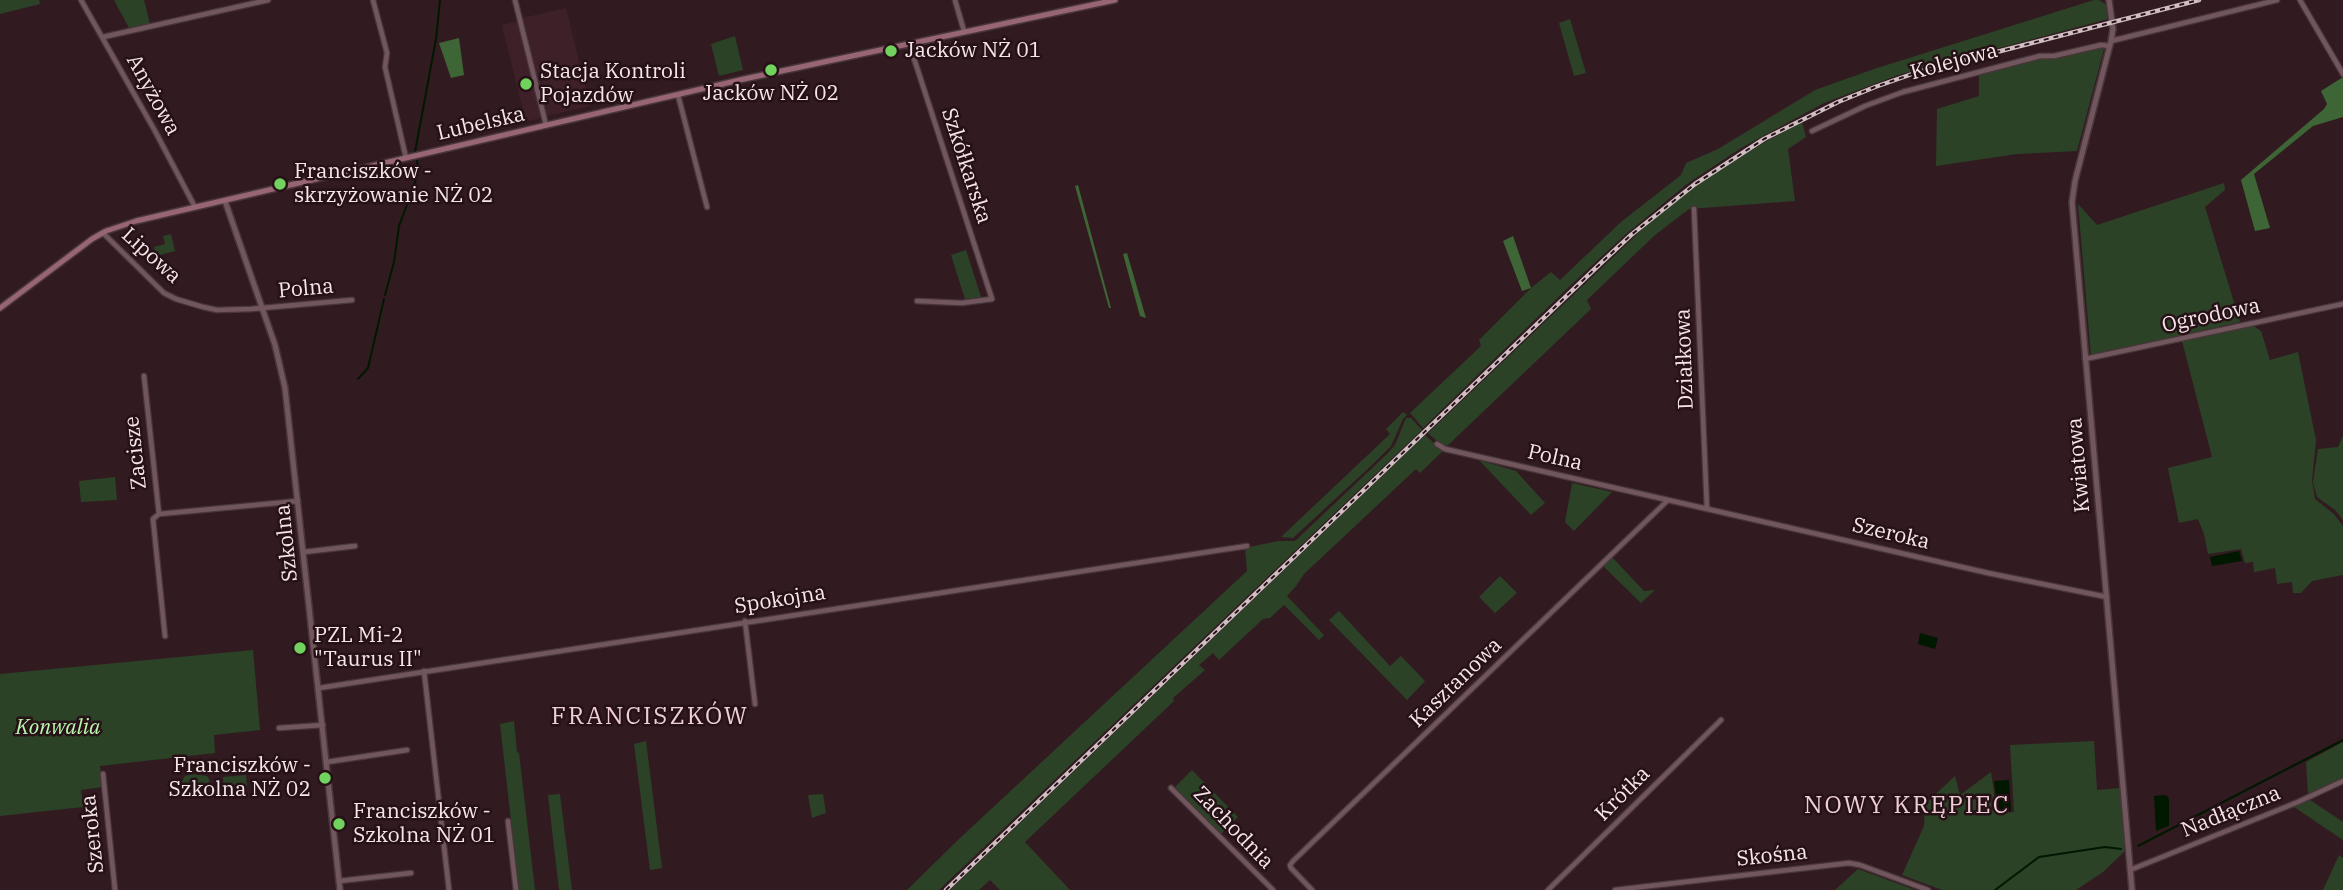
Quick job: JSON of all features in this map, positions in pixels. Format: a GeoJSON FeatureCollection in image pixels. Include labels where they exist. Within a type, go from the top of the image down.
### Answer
{"type":"FeatureCollection","features":[{"type":"Feature","properties":{"kind":"main road","name":"Lubelska"},"geometry":{"type":"LineString","coordinates":[[0,308],[103,233],[128,223],[678,95],[1115,0]]}},
{"type":"Feature","properties":{"kind":"street","name":"Anyżowa"},"geometry":{"type":"LineString","coordinates":[[81,0],[195,207]]}},
{"type":"Feature","properties":{"kind":"street"},"geometry":{"type":"LineString","coordinates":[[103,37],[268,0]]}},
{"type":"Feature","properties":{"kind":"street"},"geometry":{"type":"LineString","coordinates":[[373,0],[387,52],[385,67],[406,158]]}},
{"type":"Feature","properties":{"kind":"street"},"geometry":{"type":"LineString","coordinates":[[516,0],[546,125]]}},
{"type":"Feature","properties":{"kind":"street"},"geometry":{"type":"LineString","coordinates":[[955,0],[964,32]]}},
{"type":"Feature","properties":{"kind":"street","name":"Kolejowa"},"geometry":{"type":"LineString","coordinates":[[1812,131],[1865,106],[1917,88],[2040,55],[2054,56],[2111,44],[2277,0]]}},
{"type":"Feature","properties":{"kind":"street"},"geometry":{"type":"LineString","coordinates":[[2300,0],[2343,74]]}},
{"type":"Feature","properties":{"kind":"street","name":"Kwiatowa"},"geometry":{"type":"LineString","coordinates":[[2109,1],[2113,29],[2111,44],[2073,191],[2073,216],[2132,890]]}},
{"type":"Feature","properties":{"kind":"street","name":"Szkółkarska"},"geometry":{"type":"LineString","coordinates":[[909,43],[992,299],[962,303],[917,301]]}},
{"type":"Feature","properties":{"kind":"street"},"geometry":{"type":"LineString","coordinates":[[678,95],[707,207]]}},
{"type":"Feature","properties":{"kind":"street","name":"Szkolna"},"geometry":{"type":"LineString","coordinates":[[225,201],[275,345],[284,379],[340,890]]}},
{"type":"Feature","properties":{"kind":"street","name":"Działkowa"},"geometry":{"type":"LineString","coordinates":[[1694,209],[1707,509]]}},
{"type":"Feature","properties":{"kind":"street","name":"Lipowa"},"geometry":{"type":"LineString","coordinates":[[103,233],[172,298],[216,310],[263,309]]}},
{"type":"Feature","properties":{"kind":"street","name":"Polna"},"geometry":{"type":"LineString","coordinates":[[263,309],[352,300]]}},
{"type":"Feature","properties":{"kind":"street","name":"Ogrodowa"},"geometry":{"type":"LineString","coordinates":[[2085,359],[2343,304]]}},
{"type":"Feature","properties":{"kind":"street","name":"Zacisze"},"geometry":{"type":"LineString","coordinates":[[144,376],[159,514],[298,500]]}},
{"type":"Feature","properties":{"kind":"street","name":"Polna"},"geometry":{"type":"LineString","coordinates":[[1437,444],[1445,449],[1668,500]]}},
{"type":"Feature","properties":{"kind":"street","name":"Szeroka"},"geometry":{"type":"LineString","coordinates":[[1668,500],[1989,573],[2108,597]]}},
{"type":"Feature","properties":{"kind":"street","name":"Kasztanowa"},"geometry":{"type":"LineString","coordinates":[[1312,890],[1291,868],[1293,861],[1668,500]]}},
{"type":"Feature","properties":{"kind":"street"},"geometry":{"type":"LineString","coordinates":[[159,514],[153,519],[165,636]]}},
{"type":"Feature","properties":{"kind":"street","name":"Spokojna"},"geometry":{"type":"LineString","coordinates":[[319,688],[1247,546]]}},
{"type":"Feature","properties":{"kind":"street"},"geometry":{"type":"LineString","coordinates":[[304,552],[355,547]]}},
{"type":"Feature","properties":{"kind":"street"},"geometry":{"type":"LineString","coordinates":[[745,621],[755,704]]}},
{"type":"Feature","properties":{"kind":"street"},"geometry":{"type":"LineString","coordinates":[[424,671],[449,890]]}},
{"type":"Feature","properties":{"kind":"street","name":"Krótka"},"geometry":{"type":"LineString","coordinates":[[1548,890],[1721,720]]}},
{"type":"Feature","properties":{"kind":"street"},"geometry":{"type":"LineString","coordinates":[[279,728],[323,725]]}},
{"type":"Feature","properties":{"kind":"street"},"geometry":{"type":"LineString","coordinates":[[327,762],[407,750]]}},
{"type":"Feature","properties":{"kind":"street","name":"Szeroka"},"geometry":{"type":"LineString","coordinates":[[103,774],[115,890]]}},
{"type":"Feature","properties":{"kind":"street","name":"Nadłączna"},"geometry":{"type":"LineString","coordinates":[[2130,870],[2343,781]]}},
{"type":"Feature","properties":{"kind":"street","name":"Zachodnia"},"geometry":{"type":"LineString","coordinates":[[1171,788],[1273,890]]}},
{"type":"Feature","properties":{"kind":"street"},"geometry":{"type":"LineString","coordinates":[[508,821],[516,890]]}},
{"type":"Feature","properties":{"kind":"street","name":"Skośna"},"geometry":{"type":"LineString","coordinates":[[1615,890],[1849,863],[1928,890]]}},
{"type":"Feature","properties":{"kind":"street"},"geometry":{"type":"LineString","coordinates":[[339,881],[411,873]]}},
{"type":"Feature","properties":{"kind":"shaded area"},"geometry":{"type":"Polygon","coordinates":[[[566,8],[590,106],[546,116],[522,18],[566,8]]]}},
{"type":"Feature","properties":{"kind":"shaded area"},"geometry":{"type":"Polygon","coordinates":[[[519,21],[542,118],[526,121],[502,25],[519,21]]]}},
{"type":"Feature","properties":{"kind":"shaded area"},"geometry":{"type":"Polygon","coordinates":[[[2239,551],[2242,561],[2212,566],[2210,557],[2239,551]]]}},
{"type":"Feature","properties":{"kind":"shaded area"},"geometry":{"type":"Polygon","coordinates":[[[1920,633],[1938,638],[1935,649],[1918,644],[1920,633]]]}},
{"type":"Feature","properties":{"kind":"shaded area"},"geometry":{"type":"Polygon","coordinates":[[[2009,780],[2011,811],[1998,812],[1994,781],[2009,780]]]}},
{"type":"Feature","properties":{"kind":"shaded area"},"geometry":{"type":"Polygon","coordinates":[[[2154,796],[2168,796],[2169,800],[2169,826],[2156,831],[2154,796]]]}},
{"type":"Feature","properties":{"kind":"green space"},"geometry":{"type":"Polygon","coordinates":[[[0,0],[39,0],[40,4],[0,14],[0,0]]]}},
{"type":"Feature","properties":{"kind":"green space"},"geometry":{"type":"Polygon","coordinates":[[[114,0],[144,0],[150,24],[129,28],[114,0]]]}},
{"type":"Feature","properties":{"kind":"green space"},"geometry":{"type":"Polygon","coordinates":[[[2094,0],[2107,5],[2108,19],[1898,75],[1824,103],[1741,148],[1687,184],[1625,235],[1423,428],[1410,413],[1481,346],[1479,340],[1531,288],[1551,272],[1560,280],[1621,222],[1681,175],[1686,163],[1718,149],[1815,90],[2094,0]]]}},
{"type":"Feature","properties":{"kind":"green space"},"geometry":{"type":"Polygon","coordinates":[[[1570,19],[1586,73],[1574,76],[1559,23],[1570,19]]]}},
{"type":"Feature","properties":{"kind":"green space"},"geometry":{"type":"Polygon","coordinates":[[[735,36],[743,70],[719,76],[711,44],[735,36]]]}},
{"type":"Feature","properties":{"kind":"green space"},"geometry":{"type":"Polygon","coordinates":[[[459,38],[464,75],[451,78],[439,43],[459,38]]]}},
{"type":"Feature","properties":{"kind":"green space"},"geometry":{"type":"Polygon","coordinates":[[[2106,41],[2077,151],[2017,154],[1936,166],[1937,109],[1979,96],[1979,75],[2106,41]]]}},
{"type":"Feature","properties":{"kind":"green space"},"geometry":{"type":"Polygon","coordinates":[[[2343,77],[2343,117],[2313,126],[2254,174],[2270,228],[2255,231],[2241,180],[2324,109],[2327,104],[2321,91],[2343,77]]]}},
{"type":"Feature","properties":{"kind":"green space"},"geometry":{"type":"Polygon","coordinates":[[[1802,122],[1806,137],[1788,149],[1795,201],[1689,209],[1655,235],[1587,300],[1591,309],[1445,448],[1428,433],[1651,221],[1700,182],[1802,122]]]}},
{"type":"Feature","properties":{"kind":"green space"},"geometry":{"type":"Polygon","coordinates":[[[2224,183],[2225,190],[2205,207],[2240,322],[2091,356],[2078,204],[2097,225],[2224,183]]]}},
{"type":"Feature","properties":{"kind":"green space"},"geometry":{"type":"Polygon","coordinates":[[[1078,185],[1111,308],[1075,186],[1078,185]]]}},
{"type":"Feature","properties":{"kind":"green space"},"geometry":{"type":"Polygon","coordinates":[[[171,234],[175,251],[156,256],[154,247],[165,244],[163,236],[171,234]]]}},
{"type":"Feature","properties":{"kind":"green space"},"geometry":{"type":"Polygon","coordinates":[[[1513,236],[1531,288],[1522,291],[1503,241],[1513,236]]]}},
{"type":"Feature","properties":{"kind":"green space"},"geometry":{"type":"Polygon","coordinates":[[[966,250],[981,297],[965,299],[951,255],[966,250]]]}},
{"type":"Feature","properties":{"kind":"green space"},"geometry":{"type":"Polygon","coordinates":[[[1127,253],[1146,318],[1140,316],[1123,254],[1127,253]]]}},
{"type":"Feature","properties":{"kind":"green space"},"geometry":{"type":"Polygon","coordinates":[[[2252,325],[2261,331],[2270,360],[2298,352],[2316,440],[2312,480],[2315,499],[2334,514],[2343,526],[2343,575],[2312,581],[2301,593],[2293,593],[2292,582],[2277,584],[2275,568],[2254,572],[2253,562],[2245,563],[2241,549],[2208,554],[2198,519],[2179,523],[2168,468],[2212,457],[2182,341],[2252,325]]]}},
{"type":"Feature","properties":{"kind":"green space"},"geometry":{"type":"Polygon","coordinates":[[[1403,412],[1407,415],[1391,446],[1293,538],[1281,537],[1390,434],[1386,429],[1403,412]]]}},
{"type":"Feature","properties":{"kind":"green space"},"geometry":{"type":"Polygon","coordinates":[[[1406,418],[1411,418],[1422,430],[939,890],[907,890],[1247,571],[1245,548],[1278,541],[1295,541],[1388,453],[1395,445],[1406,418]]]}},
{"type":"Feature","properties":{"kind":"green space"},"geometry":{"type":"Polygon","coordinates":[[[1425,435],[1443,451],[1420,473],[1416,469],[1304,574],[1287,596],[1324,635],[1319,640],[1284,605],[1270,618],[1263,619],[1219,660],[1213,653],[1199,665],[1205,670],[1025,842],[1070,890],[1000,890],[990,880],[979,890],[950,890],[1425,435]]]}},
{"type":"Feature","properties":{"kind":"green space"},"geometry":{"type":"Polygon","coordinates":[[[2343,436],[2343,520],[2335,510],[2317,497],[2313,482],[2318,449],[2338,447],[2343,436]]]}},
{"type":"Feature","properties":{"kind":"green space"},"geometry":{"type":"Polygon","coordinates":[[[1479,460],[1516,471],[1545,503],[1531,515],[1479,460]]]}},
{"type":"Feature","properties":{"kind":"green space"},"geometry":{"type":"Polygon","coordinates":[[[115,477],[117,500],[81,502],[79,481],[115,477]]]}},
{"type":"Feature","properties":{"kind":"green space"},"geometry":{"type":"Polygon","coordinates":[[[1572,483],[1612,492],[1574,531],[1565,522],[1572,483]]]}},
{"type":"Feature","properties":{"kind":"green space"},"geometry":{"type":"Polygon","coordinates":[[[1612,557],[1644,591],[1655,590],[1641,603],[1603,566],[1612,557]]]}},
{"type":"Feature","properties":{"kind":"green space"},"geometry":{"type":"Polygon","coordinates":[[[1500,576],[1517,593],[1495,613],[1479,597],[1500,576]]]}},
{"type":"Feature","properties":{"kind":"green space"},"geometry":{"type":"Polygon","coordinates":[[[1339,611],[1390,666],[1401,656],[1425,681],[1407,700],[1329,620],[1339,611]]]}},
{"type":"Feature","properties":{"kind":"green space","name":"Konwalia"},"geometry":{"type":"Polygon","coordinates":[[[253,650],[260,730],[214,735],[215,753],[100,766],[103,787],[81,790],[83,807],[0,816],[0,674],[253,650]]]}},
{"type":"Feature","properties":{"kind":"green space"},"geometry":{"type":"Polygon","coordinates":[[[514,721],[535,890],[519,890],[500,724],[514,721]]]}},
{"type":"Feature","properties":{"kind":"green space"},"geometry":{"type":"Polygon","coordinates":[[[646,741],[662,868],[650,870],[634,744],[646,741]]]}},
{"type":"Feature","properties":{"kind":"green space"},"geometry":{"type":"Polygon","coordinates":[[[2094,741],[2097,790],[2120,788],[2125,851],[2103,872],[2076,890],[1942,890],[1902,875],[1924,826],[1925,804],[1955,776],[1960,795],[1991,772],[1997,814],[2014,812],[2010,745],[2094,741]]]}},
{"type":"Feature","properties":{"kind":"green space"},"geometry":{"type":"Polygon","coordinates":[[[2343,742],[2343,779],[2308,795],[2306,762],[2343,742]]]}},
{"type":"Feature","properties":{"kind":"green space"},"geometry":{"type":"Polygon","coordinates":[[[1192,770],[1238,817],[1221,834],[1174,788],[1192,770]]]}},
{"type":"Feature","properties":{"kind":"green space"},"geometry":{"type":"Polygon","coordinates":[[[246,775],[247,788],[224,790],[223,777],[246,775]]]}},
{"type":"Feature","properties":{"kind":"green space"},"geometry":{"type":"Polygon","coordinates":[[[185,776],[207,776],[210,781],[208,785],[184,789],[181,783],[185,776]]]}},
{"type":"Feature","properties":{"kind":"green space"},"geometry":{"type":"Polygon","coordinates":[[[560,794],[572,890],[559,890],[548,795],[560,794]]]}},
{"type":"Feature","properties":{"kind":"green space"},"geometry":{"type":"Polygon","coordinates":[[[823,794],[826,813],[812,818],[808,795],[823,794]]]}},
{"type":"Feature","properties":{"kind":"green space"},"geometry":{"type":"Polygon","coordinates":[[[2310,800],[2343,822],[2343,840],[2294,807],[2310,800]]]}},
{"type":"Feature","properties":{"kind":"green space"},"geometry":{"type":"Polygon","coordinates":[[[2339,855],[2343,858],[2343,890],[2323,890],[2339,855]]]}},
{"type":"Feature","properties":{"kind":"green space"},"geometry":{"type":"Polygon","coordinates":[[[1858,869],[1915,890],[1835,890],[1858,869]]]}},
{"type":"Feature","properties":{"kind":"waterway"},"geometry":{"type":"LineString","coordinates":[[415,152],[436,39],[440,0]]}},
{"type":"Feature","properties":{"kind":"waterway"},"geometry":{"type":"LineString","coordinates":[[385,295],[394,262],[399,226],[415,183],[417,161]]}},
{"type":"Feature","properties":{"kind":"waterway"},"geometry":{"type":"LineString","coordinates":[[358,379],[368,368],[384,299]]}},
{"type":"Feature","properties":{"kind":"waterway"},"geometry":{"type":"LineString","coordinates":[[2138,846],[2343,740]]}},
{"type":"Feature","properties":{"kind":"waterway"},"geometry":{"type":"LineString","coordinates":[[1995,890],[2039,857],[2105,847],[2121,849]]}},
{"type":"Feature","properties":{"kind":"railway"},"geometry":{"type":"LineString","coordinates":[[946,890],[1601,263],[1631,235],[1695,184],[1764,139],[1838,102],[1875,87],[1915,73],[2199,0]]}},
{"type":"Feature","properties":{"kind":"place","name":"Jacków NŻ 01"},"geometry":{"type":"Point","coordinates":[891,51]}},
{"type":"Feature","properties":{"kind":"place","name":"Jacków NŻ 02"},"geometry":{"type":"Point","coordinates":[771,70]}},
{"type":"Feature","properties":{"kind":"place","name":"Stacja Kontroli Pojazdów"},"geometry":{"type":"Point","coordinates":[526,84]}},
{"type":"Feature","properties":{"kind":"place","name":"Franciszków - skrzyżowanie NŻ 02"},"geometry":{"type":"Point","coordinates":[280,184]}},
{"type":"Feature","properties":{"kind":"place","name":"PZL Mi-2 \"Taurus II\""},"geometry":{"type":"Point","coordinates":[300,648]}},
{"type":"Feature","properties":{"kind":"place","name":"Franciszków - Szkolna NŻ 02"},"geometry":{"type":"Point","coordinates":[325,778]}},
{"type":"Feature","properties":{"kind":"place","name":"Franciszków - Szkolna NŻ 01"},"geometry":{"type":"Point","coordinates":[339,824]}},
{"type":"Feature","properties":{"kind":"district","name":"FRANCISZKÓW"},"geometry":{"type":"Point","coordinates":[650,717]}},
{"type":"Feature","properties":{"kind":"district","name":"NOWY KRĘPIEC"},"geometry":{"type":"Point","coordinates":[1907,806]}}]}
